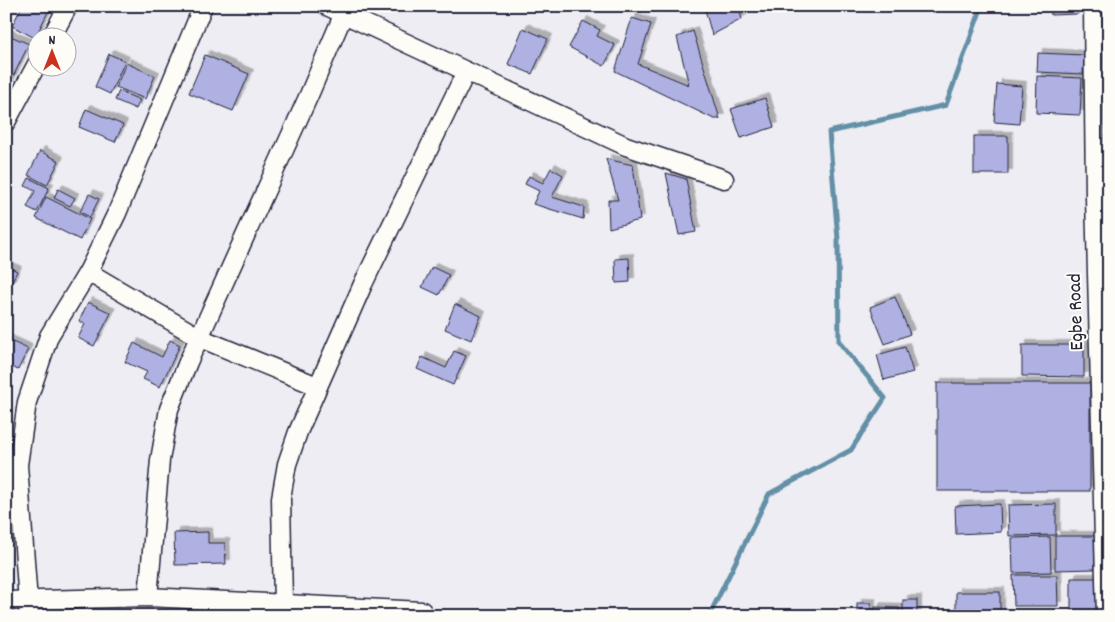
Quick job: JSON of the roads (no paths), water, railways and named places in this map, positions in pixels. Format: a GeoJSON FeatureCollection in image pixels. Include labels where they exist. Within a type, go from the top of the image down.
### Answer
{"type":"FeatureCollection","features":[{"type":"Feature","properties":{"kind":"street"},"geometry":{"type":"LineString","coordinates":[[56,28],[68,6]]}},
{"type":"Feature","properties":{"kind":"street"},"geometry":{"type":"LineString","coordinates":[[28,608],[18,465],[27,402],[49,336],[88,272],[148,144],[185,46],[204,6]]}},
{"type":"Feature","properties":{"kind":"street"},"geometry":{"type":"LineString","coordinates":[[327,6],[345,10],[466,72],[626,146],[724,179]]}},
{"type":"Feature","properties":{"kind":"street","name":"Egbe Road"},"geometry":{"type":"LineString","coordinates":[[1093,6],[1102,196],[1106,616]]}},
{"type":"Feature","properties":{"kind":"street"},"geometry":{"type":"LineString","coordinates":[[148,597],[160,460],[169,409],[188,362],[345,10]]}},
{"type":"Feature","properties":{"kind":"street"},"geometry":{"type":"LineString","coordinates":[[273,609],[281,498],[295,440],[363,284],[466,72]]}},
{"type":"Feature","properties":{"kind":"street"},"geometry":{"type":"LineString","coordinates":[[6,122],[29,78]]}},
{"type":"Feature","properties":{"kind":"street"},"geometry":{"type":"LineString","coordinates":[[88,272],[200,338],[318,386]]}},
{"type":"Feature","properties":{"kind":"street"},"geometry":{"type":"LineString","coordinates":[[6,601],[28,608],[148,597],[273,609],[422,611]]}},
{"type":"Feature","properties":{"kind":"waterway"},"geometry":{"type":"LineString","coordinates":[[709,616],[769,494],[851,450],[885,398],[839,342],[838,239],[829,132],[946,105],[982,6]]}}]}
